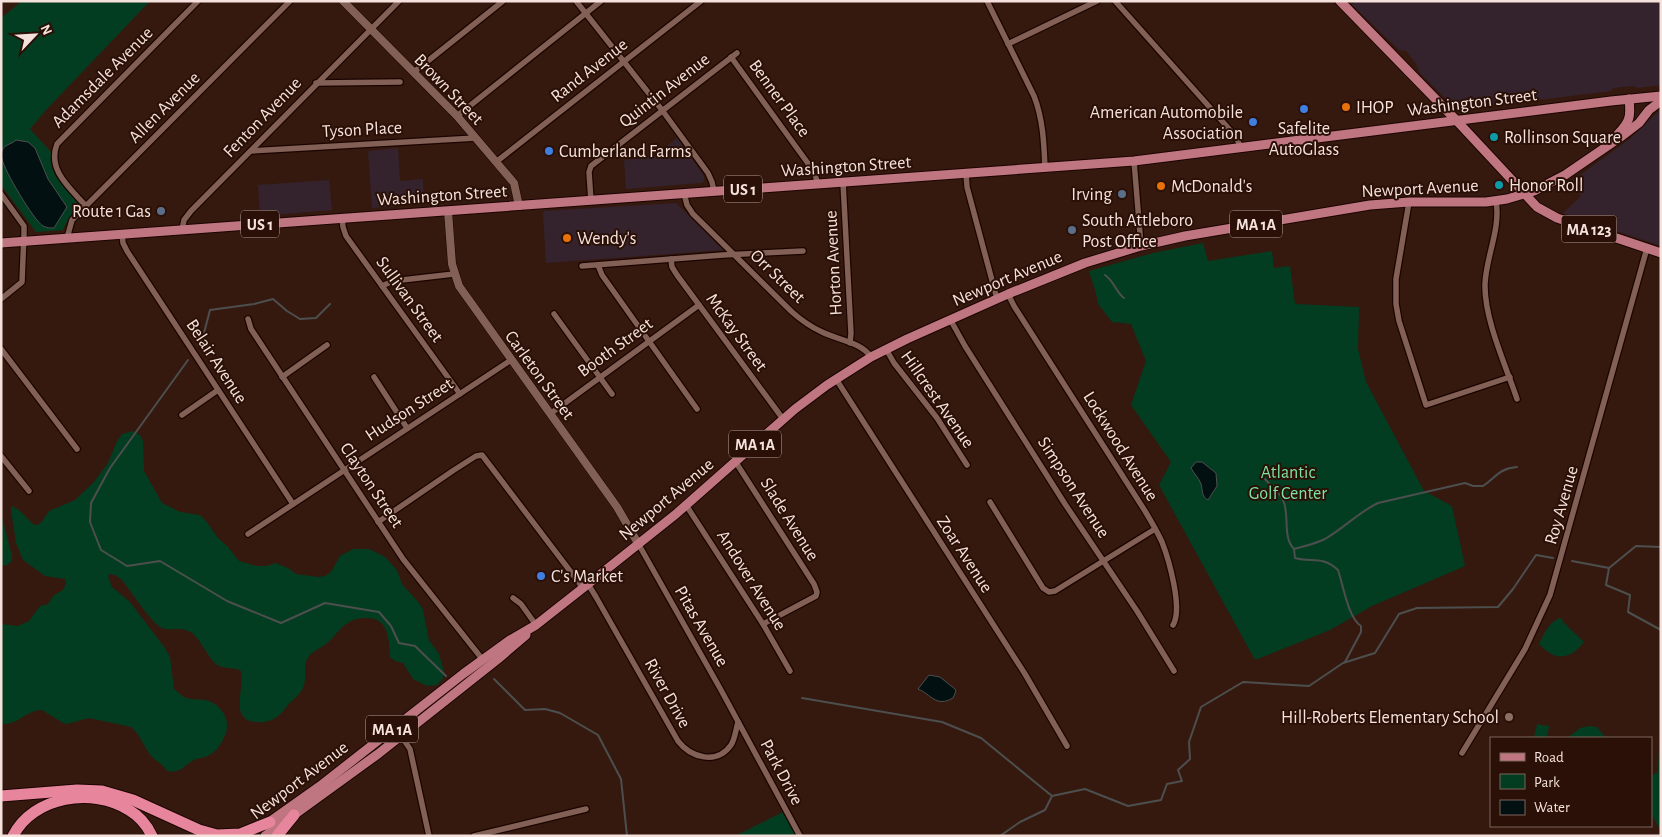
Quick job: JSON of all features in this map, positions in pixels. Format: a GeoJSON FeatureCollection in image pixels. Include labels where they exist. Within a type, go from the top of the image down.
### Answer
{"type":"FeatureCollection","features":[{"type":"Feature","properties":{"kind":"highway"},"geometry":{"type":"LineString","coordinates":[[1,796],[77,790],[102,791],[133,800],[199,830],[217,835],[240,834],[270,822]]}},
{"type":"Feature","properties":{"kind":"highway"},"geometry":{"type":"LineString","coordinates":[[13,836],[25,818],[41,807],[59,800],[80,798],[108,801],[124,806],[139,818],[152,836]]}},
{"type":"Feature","properties":{"kind":"highway"},"geometry":{"type":"LineString","coordinates":[[277,836],[294,815]]}},
{"type":"Feature","properties":{"kind":"main road","name":"MA 123"},"geometry":{"type":"LineString","coordinates":[[1340,1],[1537,206],[1550,215],[1661,252]]}},
{"type":"Feature","properties":{"kind":"main road","name":"Washington Street"},"geometry":{"type":"LineString","coordinates":[[1,243],[1134,161],[1661,96]]}},
{"type":"Feature","properties":{"kind":"main road","name":"MA 1A"},"geometry":{"type":"LineString","coordinates":[[1607,144],[1627,124],[1630,114],[1629,99]]}},
{"type":"Feature","properties":{"kind":"main road","name":"MA 1A"},"geometry":{"type":"LineString","coordinates":[[1525,194],[1565,174],[1633,128],[1649,110],[1661,101]]}},
{"type":"Feature","properties":{"kind":"main road","name":"Newport Avenue"},"geometry":{"type":"LineString","coordinates":[[264,836],[401,736],[498,659],[536,625],[639,545],[811,396],[872,357],[997,298],[1091,261],[1141,246],[1185,236],[1350,208],[1409,202],[1496,201],[1525,194]]}},
{"type":"Feature","properties":{"kind":"main road","name":"Newport Avenue"},"geometry":{"type":"LineString","coordinates":[[250,836],[320,786],[394,727],[510,640],[536,625]]}},
{"type":"Feature","properties":{"kind":"street","name":"Adamsdale Avenue"},"geometry":{"type":"LineString","coordinates":[[86,206],[62,180],[54,162],[57,144],[198,1]]}},
{"type":"Feature","properties":{"kind":"street","name":"Allen Avenue"},"geometry":{"type":"LineString","coordinates":[[67,238],[72,220],[290,1]]}},
{"type":"Feature","properties":{"kind":"street","name":"Brown Street"},"geometry":{"type":"LineString","coordinates":[[343,1],[457,116],[476,138],[514,183],[519,206]]}},
{"type":"Feature","properties":{"kind":"street","name":"Fenton Avenue"},"geometry":{"type":"LineString","coordinates":[[182,230],[184,220],[191,211],[399,1]]}},
{"type":"Feature","properties":{"kind":"street"},"geometry":{"type":"LineString","coordinates":[[414,72],[503,1]]}},
{"type":"Feature","properties":{"kind":"street"},"geometry":{"type":"LineString","coordinates":[[576,1],[662,110],[708,173],[714,191]]}},
{"type":"Feature","properties":{"kind":"street"},"geometry":{"type":"LineString","coordinates":[[457,116],[601,1]]}},
{"type":"Feature","properties":{"kind":"street","name":"Rand Avenue"},"geometry":{"type":"LineString","coordinates":[[496,162],[701,1]]}},
{"type":"Feature","properties":{"kind":"street"},"geometry":{"type":"LineString","coordinates":[[987,1],[1039,110],[1045,168]]}},
{"type":"Feature","properties":{"kind":"street"},"geometry":{"type":"LineString","coordinates":[[1008,44],[1098,1]]}},
{"type":"Feature","properties":{"kind":"street"},"geometry":{"type":"LineString","coordinates":[[1115,1],[1230,130],[1241,148]]}},
{"type":"Feature","properties":{"kind":"street","name":"Quintin Avenue"},"geometry":{"type":"LineString","coordinates":[[591,200],[589,172],[591,166],[734,55]]}},
{"type":"Feature","properties":{"kind":"street","name":"Benner Place"},"geometry":{"type":"LineString","coordinates":[[734,55],[807,162],[818,184]]}},
{"type":"Feature","properties":{"kind":"street"},"geometry":{"type":"LineString","coordinates":[[316,84],[400,82]]}},
{"type":"Feature","properties":{"kind":"street","name":"Tyson Place"},"geometry":{"type":"LineString","coordinates":[[251,151],[476,138]]}},
{"type":"Feature","properties":{"kind":"street"},"geometry":{"type":"LineString","coordinates":[[1134,161],[1141,246]]}},
{"type":"Feature","properties":{"kind":"street"},"geometry":{"type":"LineString","coordinates":[[966,173],[967,188],[997,298]]}},
{"type":"Feature","properties":{"kind":"street","name":"Horton Avenue"},"geometry":{"type":"LineString","coordinates":[[843,182],[850,343]]}},
{"type":"Feature","properties":{"kind":"street"},"geometry":{"type":"LineString","coordinates":[[1,194],[24,226],[22,282],[1,299]]}},
{"type":"Feature","properties":{"kind":"street","name":"Orr Street"},"geometry":{"type":"LineString","coordinates":[[684,194],[687,205],[693,214],[799,318],[821,332],[864,348],[872,357]]}},
{"type":"Feature","properties":{"kind":"street"},"geometry":{"type":"LineString","coordinates":[[1496,201],[1497,215],[1486,274],[1486,298],[1490,320],[1517,399]]}},
{"type":"Feature","properties":{"kind":"street"},"geometry":{"type":"LineString","coordinates":[[1409,202],[1396,279],[1396,304],[1399,321],[1426,405],[1510,377]]}},
{"type":"Feature","properties":{"kind":"street","name":"Carleton Street"},"geometry":{"type":"LineString","coordinates":[[448,211],[454,274],[466,298],[617,507],[639,545]]}},
{"type":"Feature","properties":{"kind":"street","name":"Sullivan Street"},"geometry":{"type":"LineString","coordinates":[[342,218],[346,236],[460,394]]}},
{"type":"Feature","properties":{"kind":"street","name":"Belair Avenue"},"geometry":{"type":"LineString","coordinates":[[122,234],[127,252],[292,504]]}},
{"type":"Feature","properties":{"kind":"street","name":"Roy Avenue"},"geometry":{"type":"LineString","coordinates":[[1462,753],[1525,649],[1550,596],[1647,248]]}},
{"type":"Feature","properties":{"kind":"street"},"geometry":{"type":"LineString","coordinates":[[582,266],[734,254],[803,251]]}},
{"type":"Feature","properties":{"kind":"street","name":"McKay Street"},"geometry":{"type":"LineString","coordinates":[[671,260],[674,270],[782,420]]}},
{"type":"Feature","properties":{"kind":"street"},"geometry":{"type":"LineString","coordinates":[[598,265],[602,275],[698,409]]}},
{"type":"Feature","properties":{"kind":"street"},"geometry":{"type":"LineString","coordinates":[[382,286],[393,281],[454,274]]}},
{"type":"Feature","properties":{"kind":"street","name":"Lockwood Avenue"},"geometry":{"type":"LineString","coordinates":[[1008,294],[1155,529],[1165,551],[1174,591],[1176,613],[1173,625]]}},
{"type":"Feature","properties":{"kind":"street","name":"Booth Street"},"geometry":{"type":"LineString","coordinates":[[550,414],[699,305]]}},
{"type":"Feature","properties":{"kind":"street"},"geometry":{"type":"LineString","coordinates":[[554,314],[612,394]]}},
{"type":"Feature","properties":{"kind":"street","name":"Clayton Street"},"geometry":{"type":"LineString","coordinates":[[248,319],[251,329],[378,522],[410,568],[483,660]]}},
{"type":"Feature","properties":{"kind":"street","name":"Simpson Avenue"},"geometry":{"type":"LineString","coordinates":[[950,320],[1065,504],[1174,671]]}},
{"type":"Feature","properties":{"kind":"street"},"geometry":{"type":"LineString","coordinates":[[282,377],[327,346]]}},
{"type":"Feature","properties":{"kind":"street"},"geometry":{"type":"LineString","coordinates":[[1,349],[77,449]]}},
{"type":"Feature","properties":{"kind":"street","name":"Hillcrest Avenue"},"geometry":{"type":"LineString","coordinates":[[886,350],[936,418],[967,465]]}},
{"type":"Feature","properties":{"kind":"street","name":"Hudson Street"},"geometry":{"type":"LineString","coordinates":[[248,534],[511,360]]}},
{"type":"Feature","properties":{"kind":"street"},"geometry":{"type":"LineString","coordinates":[[374,378],[407,428]]}},
{"type":"Feature","properties":{"kind":"street","name":"Zoar Avenue"},"geometry":{"type":"LineString","coordinates":[[836,379],[1025,674],[1067,746]]}},
{"type":"Feature","properties":{"kind":"street"},"geometry":{"type":"LineString","coordinates":[[182,415],[218,390]]}},
{"type":"Feature","properties":{"kind":"street"},"geometry":{"type":"LineString","coordinates":[[378,522],[454,470],[476,456],[482,455],[585,586]]}},
{"type":"Feature","properties":{"kind":"street"},"geometry":{"type":"LineString","coordinates":[[1,456],[29,491]]}},
{"type":"Feature","properties":{"kind":"street","name":"Slade Avenue"},"geometry":{"type":"LineString","coordinates":[[735,461],[814,584],[817,594],[763,624]]}},
{"type":"Feature","properties":{"kind":"street"},"geometry":{"type":"LineString","coordinates":[[990,502],[1043,588],[1049,592],[1054,591],[1155,529]]}},
{"type":"Feature","properties":{"kind":"street","name":"Andover Avenue"},"geometry":{"type":"LineString","coordinates":[[686,505],[763,624],[790,671]]}},
{"type":"Feature","properties":{"kind":"street","name":"Pitas Avenue"},"geometry":{"type":"LineString","coordinates":[[639,545],[738,722]]}},
{"type":"Feature","properties":{"kind":"street","name":"River Drive"},"geometry":{"type":"LineString","coordinates":[[585,586],[596,597],[678,741],[684,748],[699,757],[712,757],[724,753],[732,743],[738,722]]}},
{"type":"Feature","properties":{"kind":"street"},"geometry":{"type":"LineString","coordinates":[[513,598],[521,604],[536,625]]}},
{"type":"Feature","properties":{"kind":"street","name":"Park Drive"},"geometry":{"type":"LineString","coordinates":[[738,722],[800,836]]}},
{"type":"Feature","properties":{"kind":"street"},"geometry":{"type":"LineString","coordinates":[[394,727],[407,744],[411,754],[429,836]]}},
{"type":"Feature","properties":{"kind":"street"},"geometry":{"type":"LineString","coordinates":[[474,836],[490,834],[586,809]]}},
{"type":"Feature","properties":{"kind":"shaded area"},"geometry":{"type":"Polygon","coordinates":[[[1356,1],[1661,1],[1661,85],[1638,88],[1633,86],[1613,88],[1611,91],[1457,110],[1419,72],[1416,64],[1406,51],[1399,50],[1352,5],[1356,1]]]}},
{"type":"Feature","properties":{"kind":"shaded area"},"geometry":{"type":"Polygon","coordinates":[[[1661,109],[1661,246],[1563,213],[1581,196],[1572,181],[1631,138],[1661,109]]]}},
{"type":"Feature","properties":{"kind":"shaded area"},"geometry":{"type":"Polygon","coordinates":[[[677,138],[704,176],[704,181],[701,183],[626,189],[624,160],[653,157],[677,138]]]}},
{"type":"Feature","properties":{"kind":"shaded area"},"geometry":{"type":"Polygon","coordinates":[[[398,148],[400,181],[423,179],[424,204],[372,208],[368,151],[398,148]]]}},
{"type":"Feature","properties":{"kind":"shaded area"},"geometry":{"type":"Polygon","coordinates":[[[329,180],[332,210],[260,216],[258,185],[329,180]]]}},
{"type":"Feature","properties":{"kind":"shaded area"},"geometry":{"type":"Polygon","coordinates":[[[676,203],[723,250],[546,263],[544,211],[676,203]]]}},
{"type":"Feature","properties":{"kind":"green space"},"geometry":{"type":"Polygon","coordinates":[[[22,1],[150,1],[30,129],[51,152],[51,164],[55,175],[77,202],[76,209],[63,230],[36,232],[1,185],[1,18],[22,1]]]}},
{"type":"Feature","properties":{"kind":"green space","name":"Atlantic Golf Center"},"geometry":{"type":"Polygon","coordinates":[[[1203,243],[1208,261],[1272,251],[1274,268],[1290,266],[1295,304],[1359,307],[1358,349],[1366,382],[1424,491],[1452,506],[1465,566],[1372,606],[1330,630],[1255,660],[1159,485],[1171,462],[1131,405],[1146,361],[1131,324],[1112,322],[1098,304],[1089,271],[1153,253],[1203,243]]]}},
{"type":"Feature","properties":{"kind":"green space"},"geometry":{"type":"Polygon","coordinates":[[[133,431],[140,435],[143,441],[144,471],[162,503],[180,512],[200,515],[239,561],[257,566],[267,566],[275,563],[288,568],[296,574],[318,577],[325,576],[331,572],[340,556],[353,549],[369,549],[385,557],[397,570],[402,584],[423,610],[429,640],[439,654],[444,672],[443,678],[437,685],[427,686],[413,679],[403,663],[395,661],[390,657],[388,637],[383,625],[374,619],[357,619],[345,625],[329,642],[310,655],[305,666],[303,688],[281,714],[268,721],[252,722],[241,713],[241,671],[216,664],[192,633],[184,629],[165,629],[157,625],[122,580],[110,574],[108,576],[112,587],[130,602],[165,648],[170,657],[174,689],[186,698],[211,702],[224,713],[227,730],[220,745],[209,755],[195,759],[179,770],[172,772],[167,771],[152,757],[131,727],[89,718],[67,724],[42,710],[31,712],[12,723],[1,724],[1,624],[18,626],[29,621],[40,606],[48,604],[54,595],[63,590],[66,584],[65,579],[45,576],[23,560],[16,543],[12,506],[19,510],[34,525],[40,524],[49,511],[75,500],[93,483],[108,463],[122,434],[133,431]]]}},
{"type":"Feature","properties":{"kind":"green space"},"geometry":{"type":"Polygon","coordinates":[[[1,513],[12,556],[11,562],[8,565],[1,564],[1,513]]]}},
{"type":"Feature","properties":{"kind":"green space"},"geometry":{"type":"Polygon","coordinates":[[[1560,618],[1584,642],[1573,653],[1556,656],[1539,644],[1550,625],[1560,618]]]}},
{"type":"Feature","properties":{"kind":"green space"},"geometry":{"type":"Polygon","coordinates":[[[1661,694],[1661,831],[1652,816],[1652,775],[1658,772],[1661,694]]]}},
{"type":"Feature","properties":{"kind":"green space"},"geometry":{"type":"Polygon","coordinates":[[[1537,724],[1549,726],[1547,737],[1534,737],[1537,724]]]}},
{"type":"Feature","properties":{"kind":"green space"},"geometry":{"type":"Polygon","coordinates":[[[1597,727],[1605,737],[1568,737],[1580,728],[1597,727]]]}},
{"type":"Feature","properties":{"kind":"green space"},"geometry":{"type":"Polygon","coordinates":[[[783,812],[796,836],[735,836],[783,812]]]}},
{"type":"Feature","properties":{"kind":"water"},"geometry":{"type":"Polygon","coordinates":[[[16,140],[28,142],[35,148],[48,179],[67,207],[54,228],[44,227],[33,215],[4,165],[1,153],[6,146],[16,140]]]}},
{"type":"Feature","properties":{"kind":"water"},"geometry":{"type":"Polygon","coordinates":[[[1196,462],[1202,462],[1216,473],[1217,486],[1208,500],[1203,495],[1200,482],[1191,468],[1196,462]]]}},
{"type":"Feature","properties":{"kind":"water"},"geometry":{"type":"Polygon","coordinates":[[[929,675],[940,677],[955,689],[953,698],[942,702],[938,701],[918,689],[929,675]]]}},
{"type":"Feature","properties":{"kind":"waterway"},"geometry":{"type":"LineString","coordinates":[[1105,275],[1124,298]]}},
{"type":"Feature","properties":{"kind":"waterway"},"geometry":{"type":"LineString","coordinates":[[198,345],[204,333],[210,310],[254,304],[273,299],[300,319],[316,318],[330,304]]}},
{"type":"Feature","properties":{"kind":"waterway"},"geometry":{"type":"LineString","coordinates":[[188,360],[110,468],[91,503],[90,522],[101,550],[127,566],[160,561],[227,601],[281,623],[325,603],[379,612],[391,626],[399,643],[415,646],[446,676]]}},
{"type":"Feature","properties":{"kind":"waterway"},"geometry":{"type":"LineString","coordinates":[[1294,549],[1325,539],[1378,503],[1465,483],[1473,486],[1483,486],[1502,471],[1517,467]]}},
{"type":"Feature","properties":{"kind":"waterway"},"geometry":{"type":"LineString","coordinates":[[1265,479],[1283,500],[1288,538],[1294,549],[1295,558],[1327,562],[1338,570],[1349,608],[1356,622],[1361,626],[1361,632],[1345,662]]}},
{"type":"Feature","properties":{"kind":"waterway"},"geometry":{"type":"LineString","coordinates":[[1609,568],[1636,546],[1661,547]]}},
{"type":"Feature","properties":{"kind":"waterway"},"geometry":{"type":"LineString","coordinates":[[1000,836],[1020,822],[1045,810],[1052,796],[1085,789],[1128,806],[1161,800],[1167,784],[1182,781],[1178,770],[1190,759],[1189,742],[1201,707],[1243,682],[1309,686],[1343,663],[1375,653],[1399,614],[1417,608],[1498,607],[1536,555],[1553,558]]}},
{"type":"Feature","properties":{"kind":"waterway"},"geometry":{"type":"LineString","coordinates":[[1572,561],[1609,568]]}},
{"type":"Feature","properties":{"kind":"waterway"},"geometry":{"type":"LineString","coordinates":[[1609,568],[1606,585],[1630,595],[1628,612],[1661,630]]}},
{"type":"Feature","properties":{"kind":"waterway"},"geometry":{"type":"LineString","coordinates":[[494,679],[525,710],[545,709],[560,713],[598,735],[621,779],[627,836]]}},
{"type":"Feature","properties":{"kind":"waterway"},"geometry":{"type":"LineString","coordinates":[[802,698],[942,722],[981,738],[1052,796]]}},
{"type":"Feature","properties":{"kind":"place","name":"IHOP"},"geometry":{"type":"Point","coordinates":[1346,107]}},
{"type":"Feature","properties":{"kind":"place","name":"Safelite AutoGlass"},"geometry":{"type":"Point","coordinates":[1304,109]}},
{"type":"Feature","properties":{"kind":"place","name":"American Automobile Association"},"geometry":{"type":"Point","coordinates":[1253,122]}},
{"type":"Feature","properties":{"kind":"place","name":"Rollinson Square"},"geometry":{"type":"Point","coordinates":[1494,137]}},
{"type":"Feature","properties":{"kind":"place","name":"Cumberland Farms"},"geometry":{"type":"Point","coordinates":[549,151]}},
{"type":"Feature","properties":{"kind":"place","name":"Honor Roll"},"geometry":{"type":"Point","coordinates":[1499,185]}},
{"type":"Feature","properties":{"kind":"place","name":"McDonald's"},"geometry":{"type":"Point","coordinates":[1161,186]}},
{"type":"Feature","properties":{"kind":"place","name":"Irving"},"geometry":{"type":"Point","coordinates":[1122,194]}},
{"type":"Feature","properties":{"kind":"place","name":"Route 1 Gas"},"geometry":{"type":"Point","coordinates":[161,211]}},
{"type":"Feature","properties":{"kind":"place","name":"South Attleboro Post Office"},"geometry":{"type":"Point","coordinates":[1072,230]}},
{"type":"Feature","properties":{"kind":"place","name":"Wendy's"},"geometry":{"type":"Point","coordinates":[567,238]}},
{"type":"Feature","properties":{"kind":"place","name":"C's Market"},"geometry":{"type":"Point","coordinates":[541,576]}},
{"type":"Feature","properties":{"kind":"place","name":"Hill-Roberts Elementary School"},"geometry":{"type":"Point","coordinates":[1509,717]}}]}
